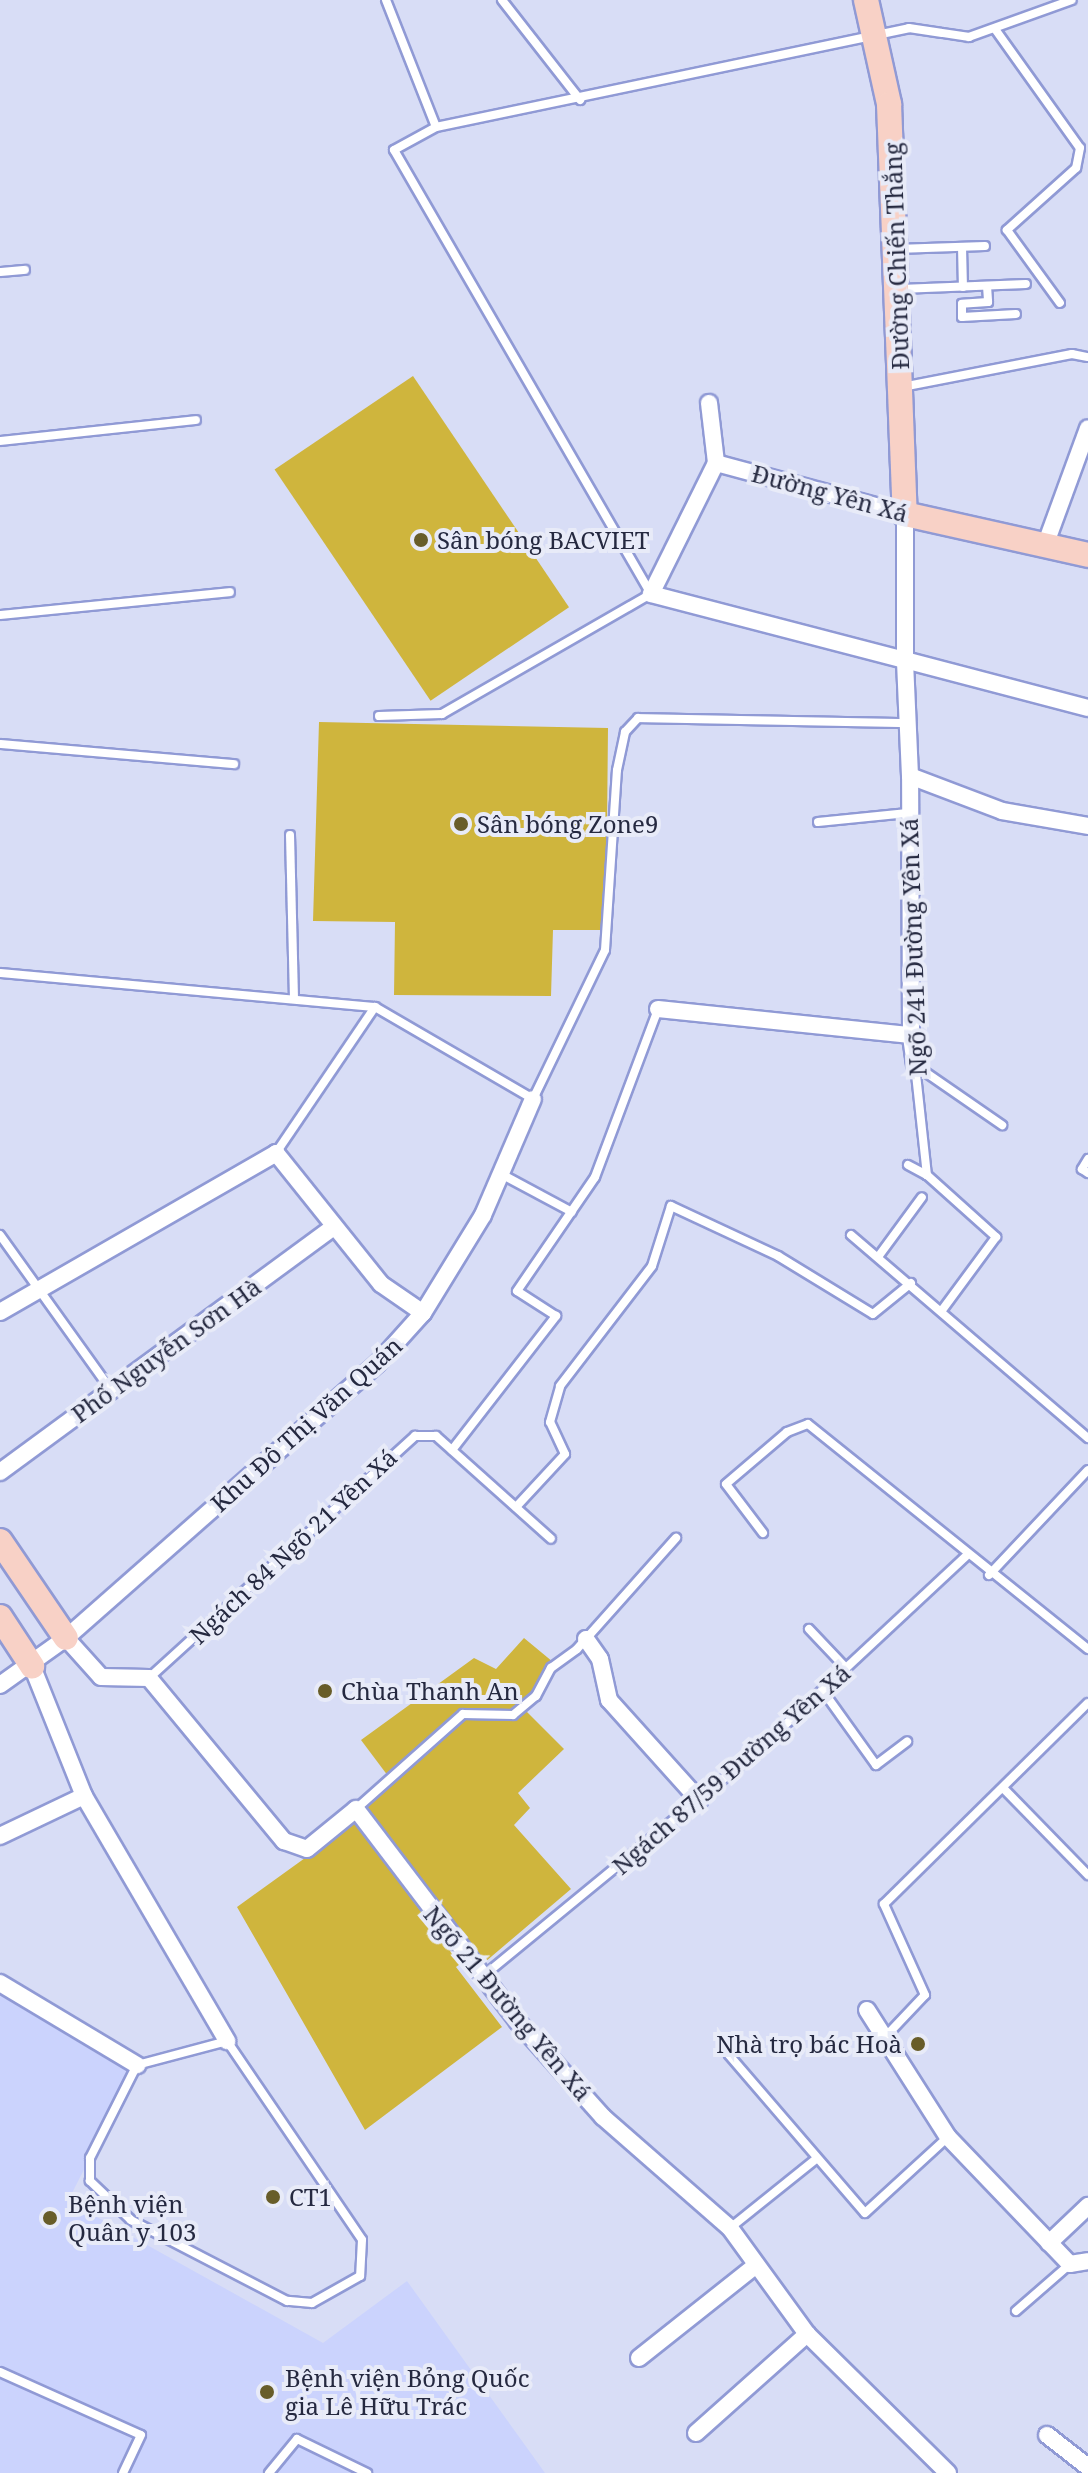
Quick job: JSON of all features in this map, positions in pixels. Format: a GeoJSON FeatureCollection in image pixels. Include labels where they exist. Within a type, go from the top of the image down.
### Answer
{"type":"FeatureCollection","features":[{"type":"Feature","properties":{"kind":"street","name":"Đường Chiến Thắng"},"geometry":{"type":"LineString","coordinates":[[866,0],[889,104],[905,514]]}},
{"type":"Feature","properties":{"kind":"street"},"geometry":{"type":"LineString","coordinates":[[709,403],[716,463],[651,594],[1088,708]]}},
{"type":"Feature","properties":{"kind":"street"},"geometry":{"type":"LineString","coordinates":[[1046,543],[1088,428]]}},
{"type":"Feature","properties":{"kind":"street","name":"Đường Yên Xá"},"geometry":{"type":"LineString","coordinates":[[716,463],[905,514],[1046,543],[1088,555]]}},
{"type":"Feature","properties":{"kind":"street","name":"Ngõ 241 Đường Yên Xá"},"geometry":{"type":"LineString","coordinates":[[905,514],[911,1035],[915,1065]]}},
{"type":"Feature","properties":{"kind":"street"},"geometry":{"type":"LineString","coordinates":[[910,776],[1002,811],[1088,826]]}},
{"type":"Feature","properties":{"kind":"street"},"geometry":{"type":"LineString","coordinates":[[658,1009],[911,1035]]}},
{"type":"Feature","properties":{"kind":"street","name":"Khu Đô Thị Văn Quán"},"geometry":{"type":"LineString","coordinates":[[0,1685],[32,1666],[66,1638],[377,1364],[423,1313],[503,1175],[533,1099]]}},
{"type":"Feature","properties":{"kind":"street"},"geometry":{"type":"LineString","coordinates":[[0,1312],[276,1153],[331,1229],[381,1284],[423,1313]]}},
{"type":"Feature","properties":{"kind":"street","name":"Phố Nguyễn Sơn Hà"},"geometry":{"type":"LineString","coordinates":[[0,1472],[331,1229]]}},
{"type":"Feature","properties":{"kind":"street"},"geometry":{"type":"LineString","coordinates":[[0,1541],[66,1638],[101,1677],[149,1678],[284,1841],[307,1849],[356,1809]]}},
{"type":"Feature","properties":{"kind":"street"},"geometry":{"type":"LineString","coordinates":[[0,1617],[32,1666],[84,1796],[227,2041]]}},
{"type":"Feature","properties":{"kind":"street"},"geometry":{"type":"LineString","coordinates":[[586,1639],[600,1659],[609,1700],[699,1800]]}},
{"type":"Feature","properties":{"kind":"street"},"geometry":{"type":"LineString","coordinates":[[0,1836],[84,1796]]}},
{"type":"Feature","properties":{"kind":"street","name":"Ngõ 21 Đường Yên Xá"},"geometry":{"type":"LineString","coordinates":[[356,1809],[487,1973],[518,2022],[603,2117],[730,2228],[807,2334],[938,2470]]}},
{"type":"Feature","properties":{"kind":"street"},"geometry":{"type":"LineString","coordinates":[[0,1983],[137,2065]]}},
{"type":"Feature","properties":{"kind":"street"},"geometry":{"type":"LineString","coordinates":[[867,2010],[887,2035],[948,2137],[1070,2264],[1088,2261]]}},
{"type":"Feature","properties":{"kind":"street"},"geometry":{"type":"LineString","coordinates":[[1049,2243],[1088,2206]]}},
{"type":"Feature","properties":{"kind":"street"},"geometry":{"type":"LineString","coordinates":[[639,2358],[755,2266]]}},
{"type":"Feature","properties":{"kind":"street"},"geometry":{"type":"LineString","coordinates":[[696,2433],[807,2334]]}},
{"type":"Feature","properties":{"kind":"street"},"geometry":{"type":"LineString","coordinates":[[1047,2435],[1088,2467]]}},
{"type":"Feature","properties":{"kind":"lane"},"geometry":{"type":"LineString","coordinates":[[386,0],[436,127]]}},
{"type":"Feature","properties":{"kind":"lane"},"geometry":{"type":"LineString","coordinates":[[502,0],[580,100]]}},
{"type":"Feature","properties":{"kind":"lane"},"geometry":{"type":"LineString","coordinates":[[379,716],[442,714],[651,594],[394,150],[436,127],[580,100],[909,28],[969,37],[1072,0]]}},
{"type":"Feature","properties":{"kind":"lane"},"geometry":{"type":"LineString","coordinates":[[995,29],[1080,148],[1076,168],[1007,230],[1060,303]]}},
{"type":"Feature","properties":{"kind":"lane"},"geometry":{"type":"LineString","coordinates":[[895,249],[985,246]]}},
{"type":"Feature","properties":{"kind":"lane"},"geometry":{"type":"LineString","coordinates":[[962,247],[963,287]]}},
{"type":"Feature","properties":{"kind":"lane"},"geometry":{"type":"LineString","coordinates":[[0,272],[25,270]]}},
{"type":"Feature","properties":{"kind":"lane"},"geometry":{"type":"LineString","coordinates":[[896,289],[1026,284]]}},
{"type":"Feature","properties":{"kind":"lane"},"geometry":{"type":"LineString","coordinates":[[987,286],[988,302],[962,304],[962,317],[1016,314]]}},
{"type":"Feature","properties":{"kind":"lane"},"geometry":{"type":"LineString","coordinates":[[901,387],[1072,354],[1088,357]]}},
{"type":"Feature","properties":{"kind":"lane"},"geometry":{"type":"LineString","coordinates":[[0,441],[196,420]]}},
{"type":"Feature","properties":{"kind":"lane"},"geometry":{"type":"LineString","coordinates":[[0,615],[230,592]]}},
{"type":"Feature","properties":{"kind":"lane"},"geometry":{"type":"LineString","coordinates":[[0,973],[375,1007],[533,1099],[605,950],[617,770],[625,732],[638,718],[908,723]]}},
{"type":"Feature","properties":{"kind":"lane"},"geometry":{"type":"LineString","coordinates":[[0,744],[234,764]]}},
{"type":"Feature","properties":{"kind":"lane"},"geometry":{"type":"LineString","coordinates":[[818,822],[908,813]]}},
{"type":"Feature","properties":{"kind":"lane"},"geometry":{"type":"LineString","coordinates":[[290,835],[294,998]]}},
{"type":"Feature","properties":{"kind":"lane"},"geometry":{"type":"LineString","coordinates":[[276,1153],[375,1007]]}},
{"type":"Feature","properties":{"kind":"lane"},"geometry":{"type":"LineString","coordinates":[[452,1450],[556,1316],[517,1291],[595,1177],[658,1009]]}},
{"type":"Feature","properties":{"kind":"lane"},"geometry":{"type":"LineString","coordinates":[[915,1065],[1002,1125]]}},
{"type":"Feature","properties":{"kind":"lane","name":"Ngõ 241 Đường Yên Xá"},"geometry":{"type":"LineString","coordinates":[[915,1065],[927,1175]]}},
{"type":"Feature","properties":{"kind":"lane"},"geometry":{"type":"LineString","coordinates":[[1088,1159],[1082,1169],[1088,1173]]}},
{"type":"Feature","properties":{"kind":"lane"},"geometry":{"type":"LineString","coordinates":[[908,1165],[927,1175],[996,1237],[943,1309]]}},
{"type":"Feature","properties":{"kind":"lane"},"geometry":{"type":"LineString","coordinates":[[503,1175],[572,1212]]}},
{"type":"Feature","properties":{"kind":"lane"},"geometry":{"type":"LineString","coordinates":[[878,1257],[922,1197]]}},
{"type":"Feature","properties":{"kind":"lane"},"geometry":{"type":"LineString","coordinates":[[516,1507],[565,1454],[550,1422],[560,1386],[652,1266],[671,1206],[778,1256],[873,1314],[911,1283]]}},
{"type":"Feature","properties":{"kind":"lane"},"geometry":{"type":"LineString","coordinates":[[0,1235],[111,1390]]}},
{"type":"Feature","properties":{"kind":"lane"},"geometry":{"type":"LineString","coordinates":[[851,1235],[943,1309],[1088,1438]]}},
{"type":"Feature","properties":{"kind":"lane"},"geometry":{"type":"LineString","coordinates":[[763,1533],[726,1484],[787,1432],[808,1424],[989,1575],[1088,1649]]}},
{"type":"Feature","properties":{"kind":"lane","name":"Ngách 84 Ngõ 21 Yên Xá"},"geometry":{"type":"LineString","coordinates":[[149,1678],[415,1436],[436,1436],[551,1539]]}},
{"type":"Feature","properties":{"kind":"lane"},"geometry":{"type":"LineString","coordinates":[[989,1575],[1088,1470]]}},
{"type":"Feature","properties":{"kind":"lane"},"geometry":{"type":"LineString","coordinates":[[356,1809],[463,1714],[513,1715],[676,1538]]}},
{"type":"Feature","properties":{"kind":"lane","name":"Ngách 87/59 Đường Yên Xá"},"geometry":{"type":"LineString","coordinates":[[487,1973],[699,1800],[823,1691],[966,1556]]}},
{"type":"Feature","properties":{"kind":"lane"},"geometry":{"type":"LineString","coordinates":[[809,1629],[846,1668]]}},
{"type":"Feature","properties":{"kind":"lane"},"geometry":{"type":"LineString","coordinates":[[823,1691],[876,1765],[907,1742]]}},
{"type":"Feature","properties":{"kind":"lane"},"geometry":{"type":"LineString","coordinates":[[887,2035],[925,1995],[884,1904],[1005,1790],[1088,1703]]}},
{"type":"Feature","properties":{"kind":"lane"},"geometry":{"type":"LineString","coordinates":[[1005,1790],[1088,1875]]}},
{"type":"Feature","properties":{"kind":"lane"},"geometry":{"type":"LineString","coordinates":[[227,2041],[362,2240],[360,2276],[312,2303],[287,2301],[131,2220],[100,2195],[90,2181],[90,2158],[137,2065],[227,2041]]}},
{"type":"Feature","properties":{"kind":"lane"},"geometry":{"type":"LineString","coordinates":[[729,2055],[865,2213],[948,2137]]}},
{"type":"Feature","properties":{"kind":"lane"},"geometry":{"type":"LineString","coordinates":[[730,2228],[816,2159]]}},
{"type":"Feature","properties":{"kind":"lane"},"geometry":{"type":"LineString","coordinates":[[1016,2311],[1070,2264]]}},
{"type":"Feature","properties":{"kind":"lane"},"geometry":{"type":"LineString","coordinates":[[0,2372],[141,2435],[123,2473]]}},
{"type":"Feature","properties":{"kind":"lane"},"geometry":{"type":"LineString","coordinates":[[269,2473],[297,2439],[367,2473]]}},
{"type":"Feature","properties":{"kind":"shaded area","name":"Sân bóng BACVIET"},"geometry":{"type":"Polygon","coordinates":[[[413,376],[569,607],[431,701],[275,469],[413,376]]]}},
{"type":"Feature","properties":{"kind":"shaded area","name":"Sân bóng Zone9"},"geometry":{"type":"Polygon","coordinates":[[[319,722],[608,728],[606,930],[553,930],[551,996],[394,995],[395,922],[313,921],[319,722]]]}},
{"type":"Feature","properties":{"kind":"shaded area"},"geometry":{"type":"Polygon","coordinates":[[[524,1638],[553,1662],[525,1710],[564,1749],[518,1793],[530,1808],[514,1825],[571,1889],[485,1962],[366,1808],[388,1776],[361,1740],[474,1658],[496,1669],[524,1638]]]}},
{"type":"Feature","properties":{"kind":"shaded area"},"geometry":{"type":"Polygon","coordinates":[[[355,1822],[436,1932],[467,1959],[456,1967],[502,2027],[365,2130],[237,1907],[355,1822]]]}},
{"type":"Feature","properties":{"kind":"shaded area","name":"Bệnh viện Bỏng Quốc gia Lê Hữu Trác"},"geometry":{"type":"Polygon","coordinates":[[[0,1983],[137,2065],[68,2201],[323,2343],[407,2281],[545,2473],[0,2473],[0,1983]]]}},
{"type":"Feature","properties":{"kind":"place","name":"Sân bóng BACVIET"},"geometry":{"type":"Point","coordinates":[421,540]}},
{"type":"Feature","properties":{"kind":"place","name":"Sân bóng Zone9"},"geometry":{"type":"Point","coordinates":[461,824]}},
{"type":"Feature","properties":{"kind":"place","name":"Chùa Thanh An"},"geometry":{"type":"Point","coordinates":[325,1691]}},
{"type":"Feature","properties":{"kind":"place","name":"Nhà trọ bác Hoà"},"geometry":{"type":"Point","coordinates":[918,2044]}},
{"type":"Feature","properties":{"kind":"place","name":"CT1"},"geometry":{"type":"Point","coordinates":[273,2197]}},
{"type":"Feature","properties":{"kind":"place","name":"Bệnh viện Quân y 103"},"geometry":{"type":"Point","coordinates":[50,2218]}},
{"type":"Feature","properties":{"kind":"place","name":"Bệnh viện Bỏng Quốc gia Lê Hữu Trác"},"geometry":{"type":"Point","coordinates":[267,2392]}}]}
